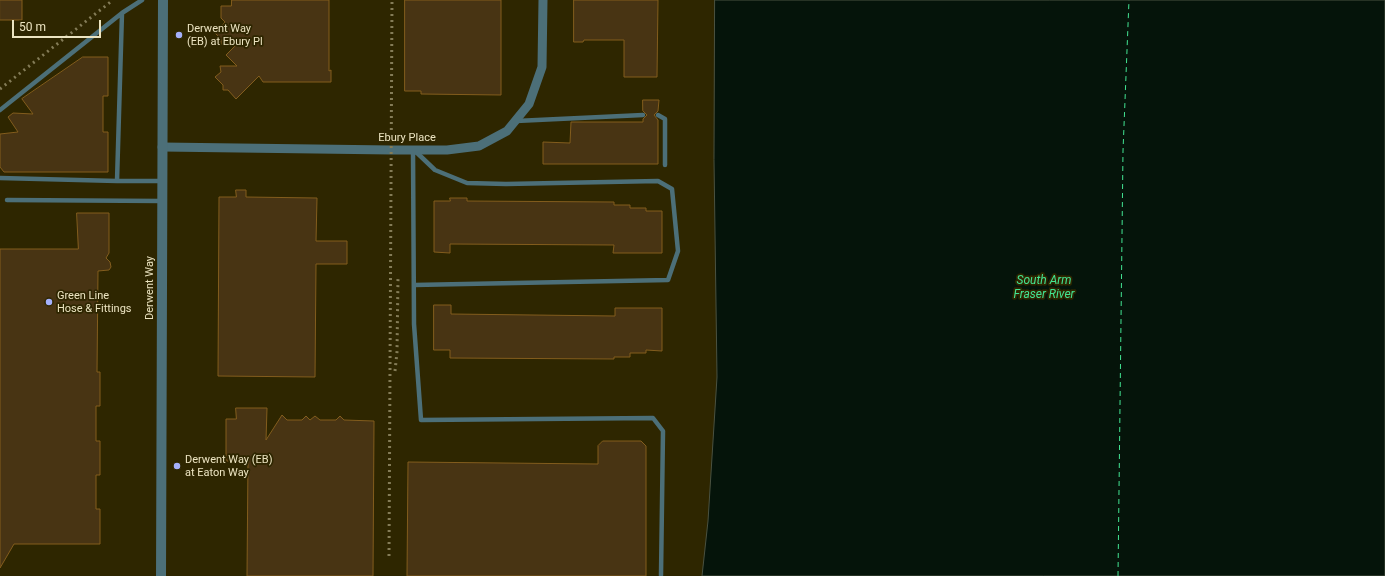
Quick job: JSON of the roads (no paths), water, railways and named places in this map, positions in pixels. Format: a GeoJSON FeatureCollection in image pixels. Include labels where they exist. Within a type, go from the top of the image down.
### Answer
{"type":"FeatureCollection","features":[{"type":"Feature","properties":{"kind":"street","name":"Derwent Way"},"geometry":{"type":"LineString","coordinates":[[162,576],[163,0]]}},
{"type":"Feature","properties":{"kind":"street","name":"Ebury Place"},"geometry":{"type":"LineString","coordinates":[[162,147],[447,150],[479,146],[507,130],[529,104],[542,68],[543,0]]}},
{"type":"Feature","properties":{"kind":"lane"},"geometry":{"type":"LineString","coordinates":[[0,110],[122,13],[142,0]]}},
{"type":"Feature","properties":{"kind":"lane"},"geometry":{"type":"LineString","coordinates":[[117,181],[122,13]]}},
{"type":"Feature","properties":{"kind":"lane"},"geometry":{"type":"LineString","coordinates":[[514,122],[643,115]]}},
{"type":"Feature","properties":{"kind":"lane"},"geometry":{"type":"LineString","coordinates":[[658,115],[665,119],[665,165]]}},
{"type":"Feature","properties":{"kind":"lane"},"geometry":{"type":"LineString","coordinates":[[413,149],[414,324],[421,420],[653,418],[663,431],[661,575]]}},
{"type":"Feature","properties":{"kind":"lane"},"geometry":{"type":"LineString","coordinates":[[413,149],[435,170],[467,183],[506,184],[658,182],[672,189],[678,251],[668,280],[414,285]]}},
{"type":"Feature","properties":{"kind":"lane"},"geometry":{"type":"LineString","coordinates":[[0,178],[162,181]]}},
{"type":"Feature","properties":{"kind":"lane"},"geometry":{"type":"LineString","coordinates":[[7,200],[162,201]]}},
{"type":"Feature","properties":{"kind":"water","name":"South Arm Fraser River"},"geometry":{"type":"Polygon","coordinates":[[[715,0],[1385,0],[1385,576],[702,576],[708,521],[717,377],[714,160],[715,0]]]}},
{"type":"Feature","properties":{"kind":"railway"},"geometry":{"type":"LineString","coordinates":[[0,89],[113,0]]}},
{"type":"Feature","properties":{"kind":"railway"},"geometry":{"type":"LineString","coordinates":[[389,556],[392,0]]}},
{"type":"Feature","properties":{"kind":"railway"},"geometry":{"type":"LineString","coordinates":[[395,371],[397,352],[398,277]]}},
{"type":"Feature","properties":{"kind":"place","name":"Derwent Way (EB) at Ebury Pl"},"geometry":{"type":"Point","coordinates":[179,35]}},
{"type":"Feature","properties":{"kind":"place","name":"Green Line Hose & Fittings"},"geometry":{"type":"Point","coordinates":[49,302]}},
{"type":"Feature","properties":{"kind":"place","name":"Derwent Way (EB) at Eaton Way"},"geometry":{"type":"Point","coordinates":[177,466]}}]}
